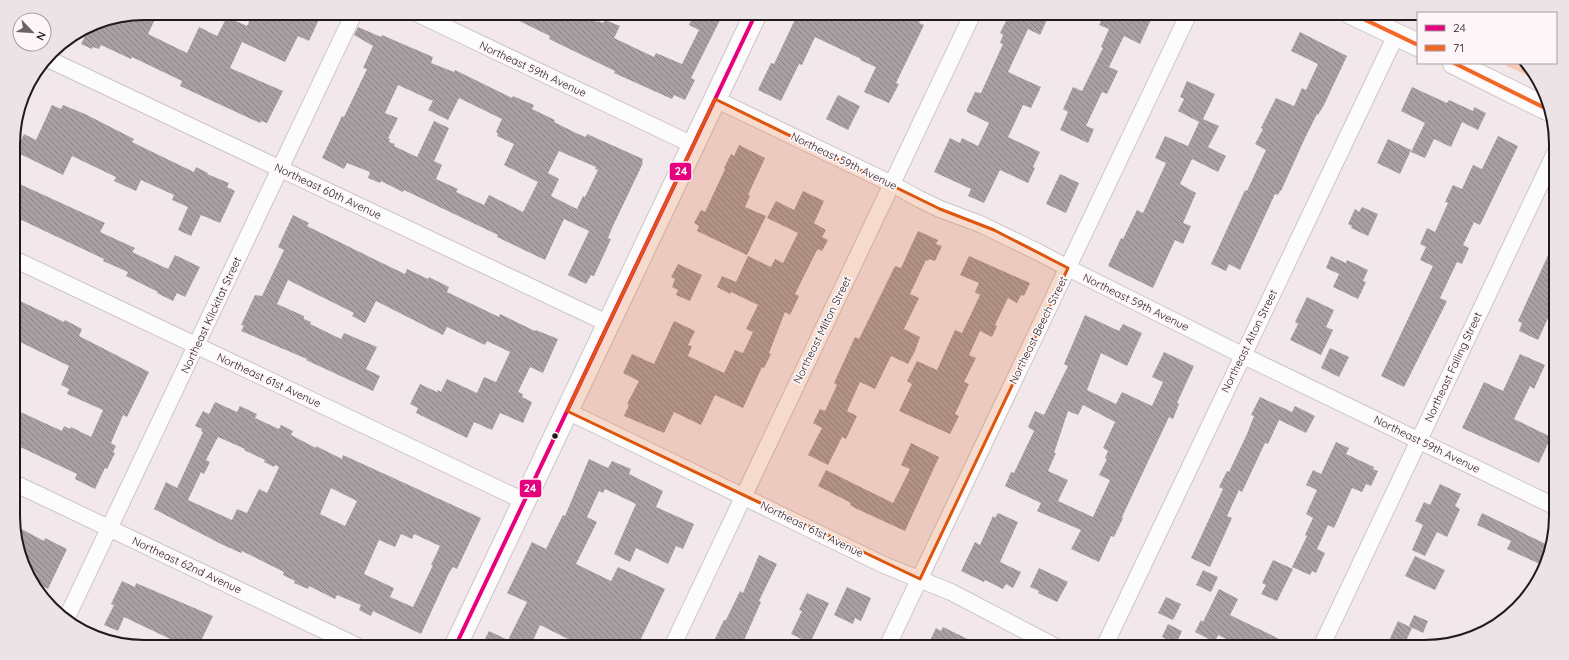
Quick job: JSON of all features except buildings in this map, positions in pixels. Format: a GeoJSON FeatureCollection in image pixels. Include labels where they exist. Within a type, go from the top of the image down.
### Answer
{"type":"FeatureCollection","features":[{"type":"Feature","properties":{"kind":"main road"},"geometry":{"type":"LineString","coordinates":[[458,640],[753,20]]}},
{"type":"Feature","properties":{"kind":"main road"},"geometry":{"type":"LineString","coordinates":[[1365,20],[1417,46]]}},
{"type":"Feature","properties":{"kind":"main road"},"geometry":{"type":"LineString","coordinates":[[1456,64],[1543,107]]}},
{"type":"Feature","properties":{"kind":"street","name":"Northeast Klickitat Street"},"geometry":{"type":"LineString","coordinates":[[69,614],[351,20]]}},
{"type":"Feature","properties":{"kind":"street","name":"Northeast 59th Avenue"},"geometry":{"type":"LineString","coordinates":[[431,20],[693,145]]}},
{"type":"Feature","properties":{"kind":"street","name":"Northeast Milton Street"},"geometry":{"type":"LineString","coordinates":[[675,640],[971,20]]}},
{"type":"Feature","properties":{"kind":"street","name":"Northeast Beech Street"},"geometry":{"type":"LineString","coordinates":[[890,640],[1186,20]]}},
{"type":"Feature","properties":{"kind":"street","name":"Northeast Alton Street"},"geometry":{"type":"LineString","coordinates":[[1107,640],[1396,35]]}},
{"type":"Feature","properties":{"kind":"street","name":"Northeast 60th Avenue"},"geometry":{"type":"LineString","coordinates":[[52,61],[609,324]]}},
{"type":"Feature","properties":{"kind":"street","name":"Northeast 59th Avenue"},"geometry":{"type":"LineString","coordinates":[[715,100],[892,184],[933,206],[994,230],[1242,355],[1549,503]]}},
{"type":"Feature","properties":{"kind":"street","name":"Northeast Failing Street"},"geometry":{"type":"LineString","coordinates":[[1323,640],[1549,166]]}},
{"type":"Feature","properties":{"kind":"street","name":"Northeast 61st Avenue"},"geometry":{"type":"LineString","coordinates":[[20,262],[524,501]]}},
{"type":"Feature","properties":{"kind":"street","name":"Northeast 61st Avenue"},"geometry":{"type":"LineString","coordinates":[[567,411],[884,565],[951,592],[1043,640]]}},
{"type":"Feature","properties":{"kind":"street","name":"Northeast 62nd Avenue"},"geometry":{"type":"LineString","coordinates":[[20,486],[344,640]]}},
{"type":"Feature","properties":{"kind":"highlighted area"},"geometry":{"type":"Polygon","coordinates":[[[715,99],[940,209],[994,230],[1068,268],[920,579],[567,411],[715,99]]]}},
{"type":"Feature","properties":{"kind":"green space"},"geometry":{"type":"Polygon","coordinates":[[[1503,64],[1519,64],[1528,76],[1503,64]]]}},
{"type":"Feature","properties":{"kind":"transit line","name":"24"},"geometry":{"type":"LineString","coordinates":[[458,640],[753,20]]}},
{"type":"Feature","properties":{"kind":"transit line","name":"71"},"geometry":{"type":"LineString","coordinates":[[1366,20],[1417,45]]}},
{"type":"Feature","properties":{"kind":"transit line","name":"71"},"geometry":{"type":"LineString","coordinates":[[1456,64],[1543,107]]}}]}
